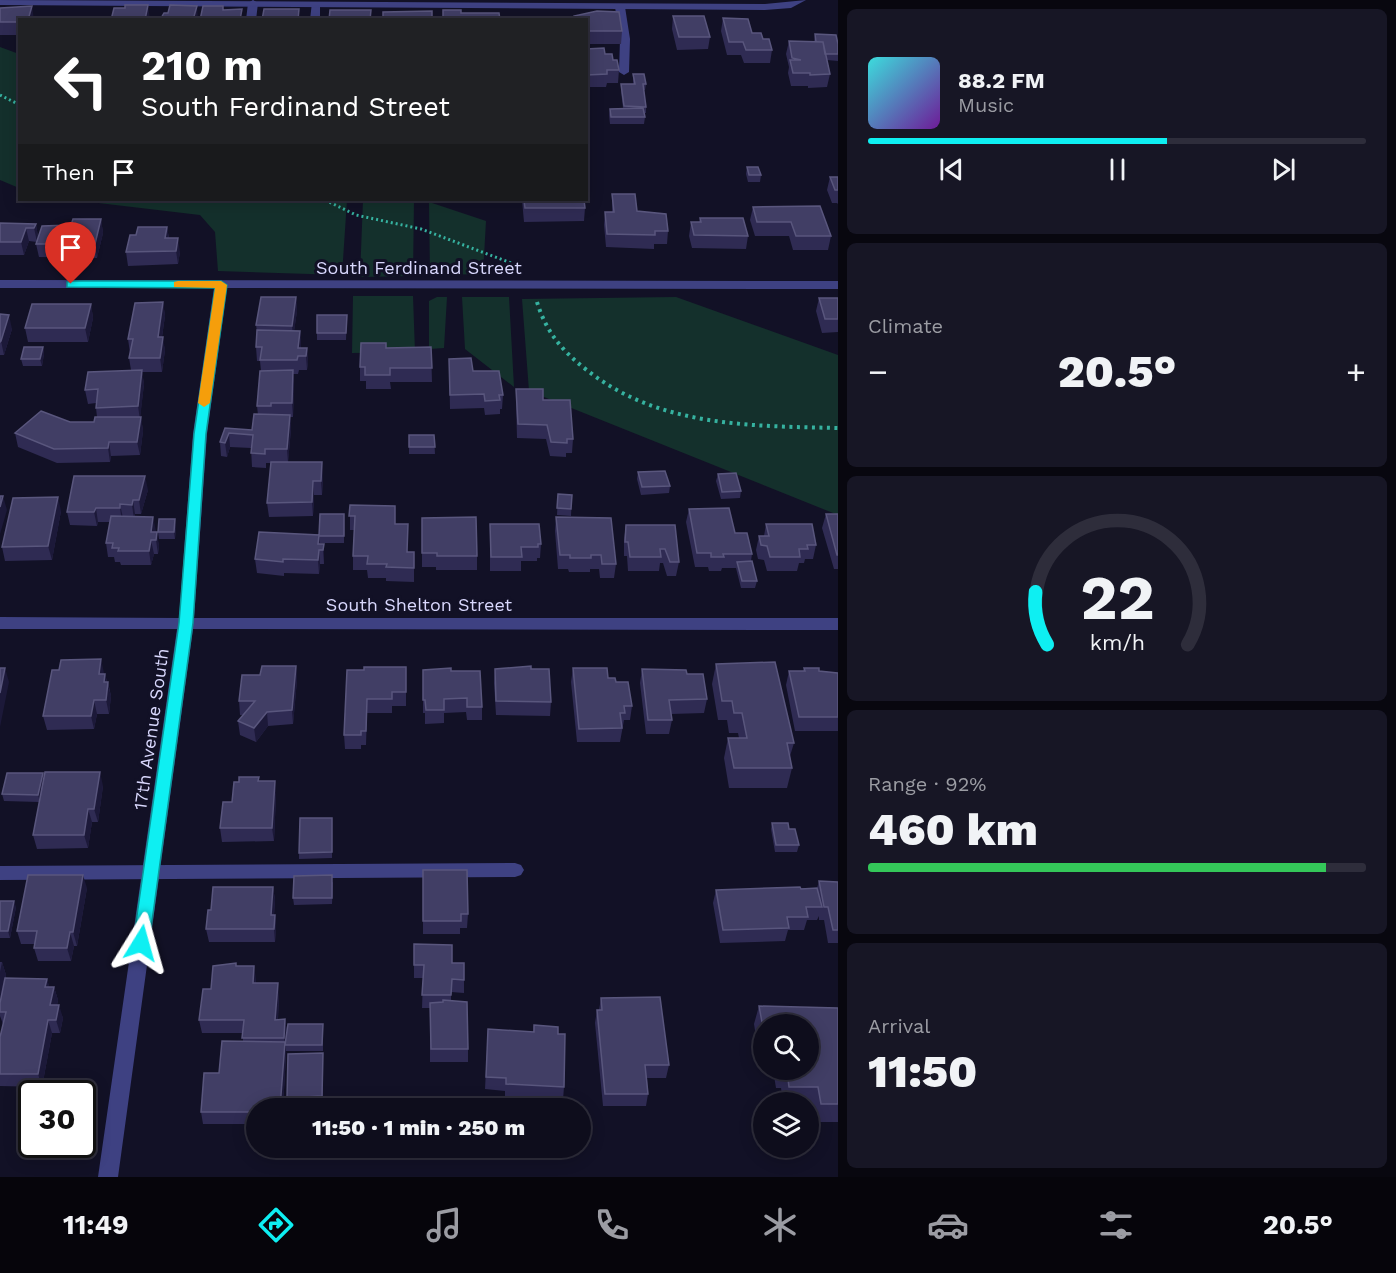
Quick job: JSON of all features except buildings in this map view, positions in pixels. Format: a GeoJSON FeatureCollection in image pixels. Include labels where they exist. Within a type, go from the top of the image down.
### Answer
{"type":"FeatureCollection","features":[{"type":"Feature","properties":{"kind":"street"},"geometry":{"type":"LineString","coordinates":[[0,2],[765,7],[791,5],[801,0]]}},
{"type":"Feature","properties":{"kind":"street"},"geometry":{"type":"LineString","coordinates":[[250,18],[253,3]]}},
{"type":"Feature","properties":{"kind":"street"},"geometry":{"type":"LineString","coordinates":[[315,4],[315,18]]}},
{"type":"Feature","properties":{"kind":"street"},"geometry":{"type":"LineString","coordinates":[[620,7],[625,39],[624,72]]}},
{"type":"Feature","properties":{"kind":"street","name":"South Ferdinand Street"},"geometry":{"type":"LineString","coordinates":[[0,284],[838,285]]}},
{"type":"Feature","properties":{"kind":"street","name":"17th Avenue South"},"geometry":{"type":"LineString","coordinates":[[108,1177],[186,623],[200,434],[221,285]]}},
{"type":"Feature","properties":{"kind":"street","name":"South Shelton Street"},"geometry":{"type":"LineString","coordinates":[[0,623],[838,624]]}},
{"type":"Feature","properties":{"kind":"street"},"geometry":{"type":"LineString","coordinates":[[0,873],[514,870]]}},
{"type":"Feature","properties":{"kind":"path"},"geometry":{"type":"LineString","coordinates":[[0,95],[18,104]]}},
{"type":"Feature","properties":{"kind":"path"},"geometry":{"type":"LineString","coordinates":[[327,201],[356,215],[421,229],[502,258],[523,269]]}},
{"type":"Feature","properties":{"kind":"path"},"geometry":{"type":"LineString","coordinates":[[535,295],[540,313],[555,343],[594,379],[646,407],[697,420],[838,428]]}},
{"type":"Feature","properties":{"kind":"green space"},"geometry":{"type":"Polygon","coordinates":[[[0,47],[18,54],[18,188],[0,180],[0,47]]]}},
{"type":"Feature","properties":{"kind":"green space"},"geometry":{"type":"Polygon","coordinates":[[[81,201],[347,201],[342,275],[218,271],[215,232],[200,215],[81,201]]]}},
{"type":"Feature","properties":{"kind":"green space"},"geometry":{"type":"Polygon","coordinates":[[[363,201],[414,201],[413,276],[360,277],[363,201]]]}},
{"type":"Feature","properties":{"kind":"green space"},"geometry":{"type":"Polygon","coordinates":[[[429,202],[486,221],[483,274],[430,275],[429,202]]]}},
{"type":"Feature","properties":{"kind":"green space"},"geometry":{"type":"Polygon","coordinates":[[[353,296],[413,296],[415,352],[352,353],[353,296]]]}},
{"type":"Feature","properties":{"kind":"green space"},"geometry":{"type":"Polygon","coordinates":[[[437,297],[447,297],[444,348],[429,349],[429,301],[437,297]]]}},
{"type":"Feature","properties":{"kind":"green space"},"geometry":{"type":"Polygon","coordinates":[[[462,297],[509,297],[514,387],[465,349],[462,297]]]}},
{"type":"Feature","properties":{"kind":"green space"},"geometry":{"type":"Polygon","coordinates":[[[676,297],[838,355],[838,515],[529,391],[522,299],[676,297]]]}},
{"type":"Feature","properties":{"kind":"slow traffic"},"geometry":{"type":"LineString","coordinates":[[178,285],[221,285],[204,403]]}},
{"type":"Feature","properties":{"kind":"route"},"geometry":{"type":"LineString","coordinates":[[71,284],[221,285],[200,434],[186,623],[141,943]]}}]}
